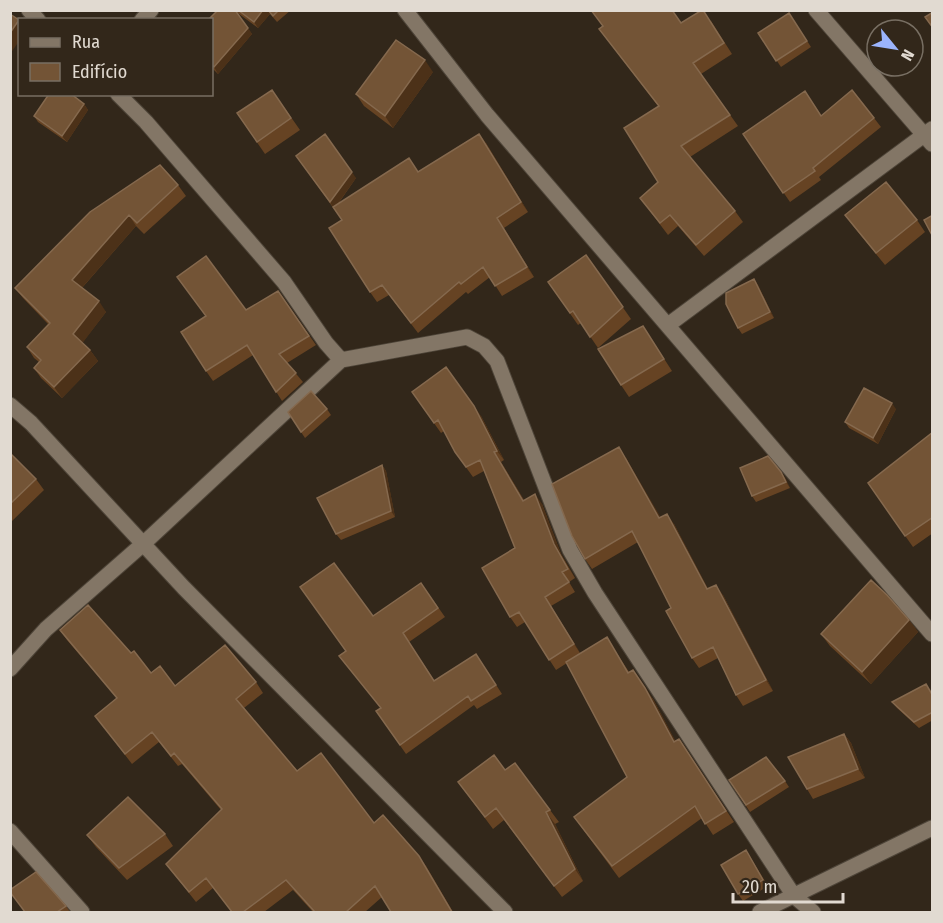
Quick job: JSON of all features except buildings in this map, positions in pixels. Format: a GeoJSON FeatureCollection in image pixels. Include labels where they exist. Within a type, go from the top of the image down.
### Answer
{"type":"FeatureCollection","features":[{"type":"Feature","properties":{"kind":"street"},"geometry":{"type":"LineString","coordinates":[[405,10],[487,115],[933,633]]}},
{"type":"Feature","properties":{"kind":"street"},"geometry":{"type":"LineString","coordinates":[[668,325],[930,136],[816,10]]}},
{"type":"Feature","properties":{"kind":"street"},"geometry":{"type":"LineString","coordinates":[[119,96],[146,122],[284,282],[326,343],[341,360]]}},
{"type":"Feature","properties":{"kind":"street"},"geometry":{"type":"LineString","coordinates":[[10,669],[46,629],[143,544],[341,360],[466,337],[484,346],[497,360],[570,550],[595,593],[794,896],[813,912]]}},
{"type":"Feature","properties":{"kind":"street"},"geometry":{"type":"LineString","coordinates":[[10,405],[31,423],[143,544],[505,912]]}},
{"type":"Feature","properties":{"kind":"street"},"geometry":{"type":"LineString","coordinates":[[760,912],[933,828]]}},
{"type":"Feature","properties":{"kind":"street"},"geometry":{"type":"LineString","coordinates":[[10,831],[82,912]]}}]}
